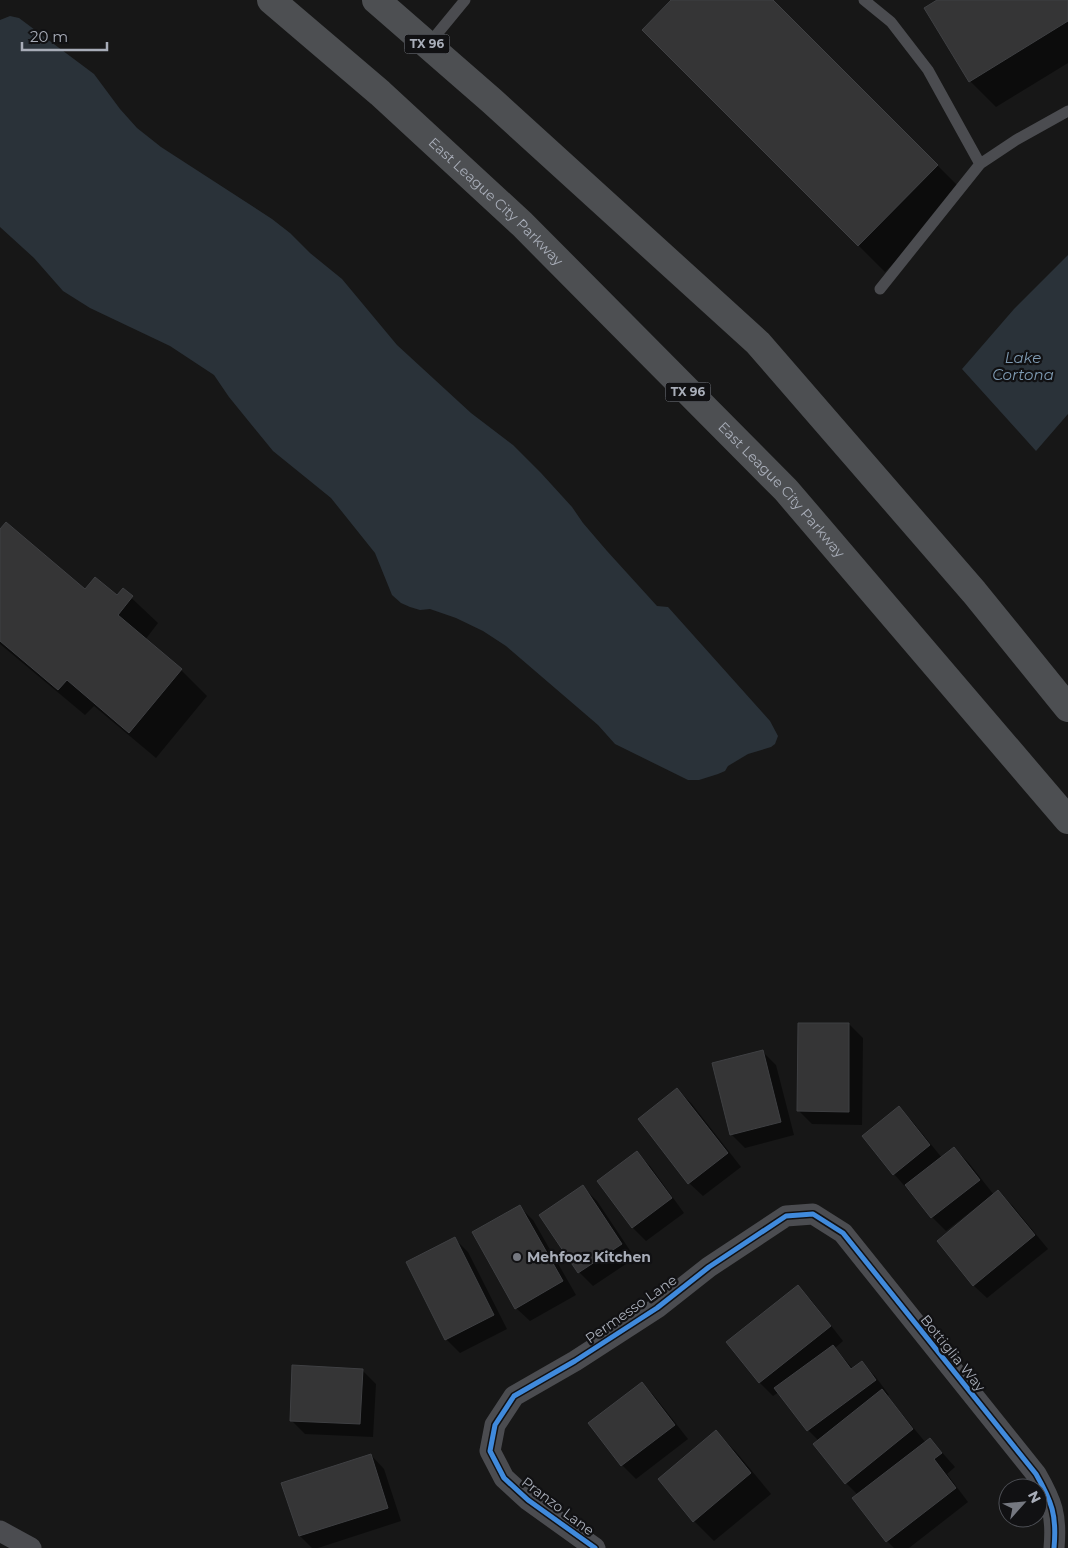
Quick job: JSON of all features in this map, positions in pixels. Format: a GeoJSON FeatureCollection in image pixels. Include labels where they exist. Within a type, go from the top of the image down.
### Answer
{"type":"FeatureCollection","features":[{"type":"Feature","properties":{"kind":"main road","name":"East League City Parkway"},"geometry":{"type":"LineString","coordinates":[[271,0],[380,93],[522,224],[786,490],[1068,820]]}},
{"type":"Feature","properties":{"kind":"main road","name":"TX 96"},"geometry":{"type":"LineString","coordinates":[[376,0],[492,101],[758,343],[974,592],[1068,708]]}},
{"type":"Feature","properties":{"kind":"street","name":"Bottiglia Way"},"geometry":{"type":"LineString","coordinates":[[786,1216],[813,1214],[843,1233],[1036,1474],[1050,1499],[1056,1528],[1054,1548]]}},
{"type":"Feature","properties":{"kind":"street","name":"Permesso Lane"},"geometry":{"type":"LineString","coordinates":[[495,1425],[514,1396],[575,1361],[657,1308],[709,1267],[786,1216]]}},
{"type":"Feature","properties":{"kind":"street","name":"Pranzo Lane"},"geometry":{"type":"LineString","coordinates":[[495,1425],[490,1451],[504,1478],[528,1500],[595,1548]]}},
{"type":"Feature","properties":{"kind":"street"},"geometry":{"type":"LineString","coordinates":[[0,1531],[31,1548]]}},
{"type":"Feature","properties":{"kind":"lane"},"geometry":{"type":"LineString","coordinates":[[428,45],[465,0]]}},
{"type":"Feature","properties":{"kind":"lane"},"geometry":{"type":"LineString","coordinates":[[864,0],[891,22],[928,70],[980,164]]}},
{"type":"Feature","properties":{"kind":"lane"},"geometry":{"type":"LineString","coordinates":[[880,289],[980,164],[1016,140],[1068,112]]}},
{"type":"Feature","properties":{"kind":"water"},"geometry":{"type":"Polygon","coordinates":[[[10,16],[19,18],[94,74],[137,128],[161,147],[272,219],[342,279],[397,345],[471,413],[513,445],[572,507],[607,551],[657,606],[668,607],[770,721],[778,736],[775,744],[748,754],[718,774],[699,780],[688,780],[615,744],[598,725],[506,646],[483,631],[456,618],[430,609],[420,610],[410,607],[401,603],[392,595],[375,553],[331,498],[273,451],[229,397],[214,375],[170,346],[90,308],[63,291],[34,258],[0,227],[0,20],[10,16]]]}},
{"type":"Feature","properties":{"kind":"water","name":"Lake Cortona"},"geometry":{"type":"Polygon","coordinates":[[[1068,255],[1068,414],[1036,451],[962,369],[1014,309],[1068,255]]]}},
{"type":"Feature","properties":{"kind":"building"},"geometry":{"type":"Polygon","coordinates":[[[671,0],[773,0],[938,165],[858,246],[642,30],[671,0]]]}},
{"type":"Feature","properties":{"kind":"building"},"geometry":{"type":"Polygon","coordinates":[[[937,0],[1068,0],[1068,21],[969,82],[924,8],[937,0]]]}},
{"type":"Feature","properties":{"kind":"building"},"geometry":{"type":"Polygon","coordinates":[[[6,522],[85,589],[95,577],[117,595],[123,588],[133,596],[118,615],[182,669],[129,733],[67,680],[58,690],[0,641],[0,529],[6,522]]]}},
{"type":"Feature","properties":{"kind":"building"},"geometry":{"type":"Polygon","coordinates":[[[798,1023],[849,1023],[849,1112],[797,1111],[798,1023]]]}},
{"type":"Feature","properties":{"kind":"building"},"geometry":{"type":"Polygon","coordinates":[[[763,1050],[781,1122],[730,1135],[712,1063],[763,1050]]]}},
{"type":"Feature","properties":{"kind":"building"},"geometry":{"type":"Polygon","coordinates":[[[677,1088],[728,1153],[688,1184],[638,1119],[677,1088]]]}},
{"type":"Feature","properties":{"kind":"building"},"geometry":{"type":"Polygon","coordinates":[[[899,1106],[930,1145],[893,1175],[862,1136],[899,1106]]]}},
{"type":"Feature","properties":{"kind":"building"},"geometry":{"type":"Polygon","coordinates":[[[954,1147],[980,1180],[931,1218],[905,1185],[954,1147]]]}},
{"type":"Feature","properties":{"kind":"building"},"geometry":{"type":"Polygon","coordinates":[[[637,1151],[672,1198],[632,1228],[597,1181],[637,1151]]]}},
{"type":"Feature","properties":{"kind":"building"},"geometry":{"type":"Polygon","coordinates":[[[583,1185],[622,1244],[578,1273],[539,1215],[583,1185]]]}},
{"type":"Feature","properties":{"kind":"building"},"geometry":{"type":"Polygon","coordinates":[[[998,1190],[1035,1235],[973,1286],[937,1241],[998,1190]]]}},
{"type":"Feature","properties":{"kind":"building","name":"Mehfooz Kitchen"},"geometry":{"type":"Polygon","coordinates":[[[520,1205],[563,1281],[515,1309],[472,1232],[520,1205]]]}},
{"type":"Feature","properties":{"kind":"building"},"geometry":{"type":"Polygon","coordinates":[[[455,1237],[494,1315],[445,1340],[406,1262],[455,1237]]]}},
{"type":"Feature","properties":{"kind":"building"},"geometry":{"type":"Polygon","coordinates":[[[798,1285],[831,1326],[759,1383],[726,1342],[798,1285]]]}},
{"type":"Feature","properties":{"kind":"building"},"geometry":{"type":"Polygon","coordinates":[[[833,1345],[851,1369],[862,1361],[876,1380],[807,1431],[774,1388],[833,1345]]]}},
{"type":"Feature","properties":{"kind":"building"},"geometry":{"type":"Polygon","coordinates":[[[292,1365],[363,1369],[360,1424],[290,1421],[292,1365]]]}},
{"type":"Feature","properties":{"kind":"building"},"geometry":{"type":"Polygon","coordinates":[[[642,1382],[675,1425],[621,1466],[588,1423],[642,1382]]]}},
{"type":"Feature","properties":{"kind":"building"},"geometry":{"type":"Polygon","coordinates":[[[882,1389],[913,1429],[845,1484],[813,1444],[882,1389]]]}},
{"type":"Feature","properties":{"kind":"building"},"geometry":{"type":"Polygon","coordinates":[[[716,1430],[751,1473],[693,1522],[658,1479],[716,1430]]]}},
{"type":"Feature","properties":{"kind":"building"},"geometry":{"type":"Polygon","coordinates":[[[930,1438],[942,1453],[934,1459],[956,1488],[886,1542],[852,1498],[930,1438]]]}},
{"type":"Feature","properties":{"kind":"building"},"geometry":{"type":"Polygon","coordinates":[[[371,1454],[388,1508],[299,1536],[281,1483],[371,1454]]]}},
{"type":"Feature","properties":{"kind":"cycle path"},"geometry":{"type":"LineString","coordinates":[[595,1548],[528,1500],[504,1478],[490,1451],[495,1425],[514,1396],[575,1361],[657,1308],[709,1267],[786,1216],[813,1214],[843,1233],[1036,1474],[1050,1501],[1054,1517],[1054,1548]]}},
{"type":"Feature","properties":{"kind":"place","name":"Mehfooz Kitchen"},"geometry":{"type":"Point","coordinates":[517,1257]}}]}
